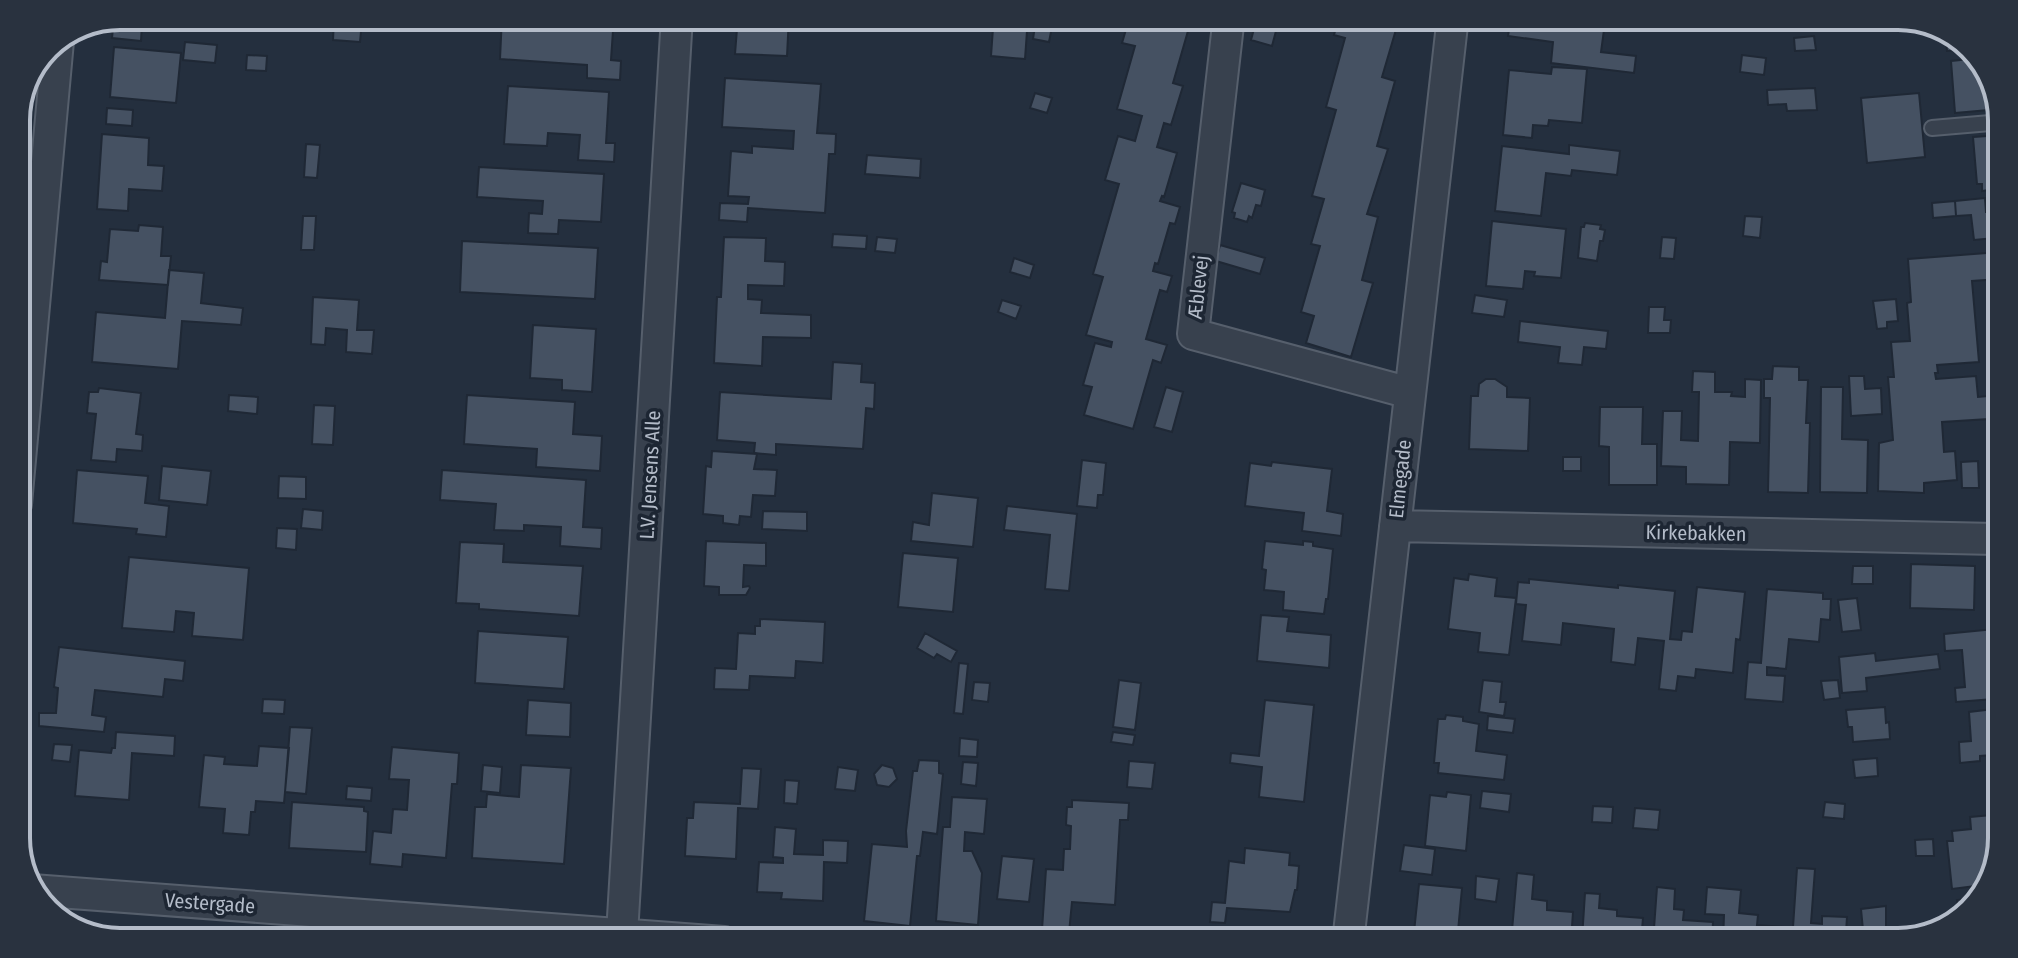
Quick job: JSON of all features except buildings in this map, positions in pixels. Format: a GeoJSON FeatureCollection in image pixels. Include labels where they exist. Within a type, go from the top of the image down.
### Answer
{"type":"FeatureCollection","features":[{"type":"Feature","properties":{"kind":"street","name":"L.V. Jensens Alle"},"geometry":{"type":"LineString","coordinates":[[622,928],[676,30]]}},
{"type":"Feature","properties":{"kind":"street","name":"Æblevej"},"geometry":{"type":"LineString","coordinates":[[1227,30],[1193,334],[1410,393]]}},
{"type":"Feature","properties":{"kind":"street","name":"Elmegade"},"geometry":{"type":"LineString","coordinates":[[1350,928],[1451,30]]}},
{"type":"Feature","properties":{"kind":"street"},"geometry":{"type":"LineString","coordinates":[[30,350],[57,57]]}},
{"type":"Feature","properties":{"kind":"street","name":"Kirkebakken"},"geometry":{"type":"LineString","coordinates":[[1395,526],[1988,539]]}},
{"type":"Feature","properties":{"kind":"street","name":"Vestergade"},"geometry":{"type":"LineString","coordinates":[[47,891],[542,928]]}},
{"type":"Feature","properties":{"kind":"lane"},"geometry":{"type":"LineString","coordinates":[[1932,128],[1988,123]]}}]}
